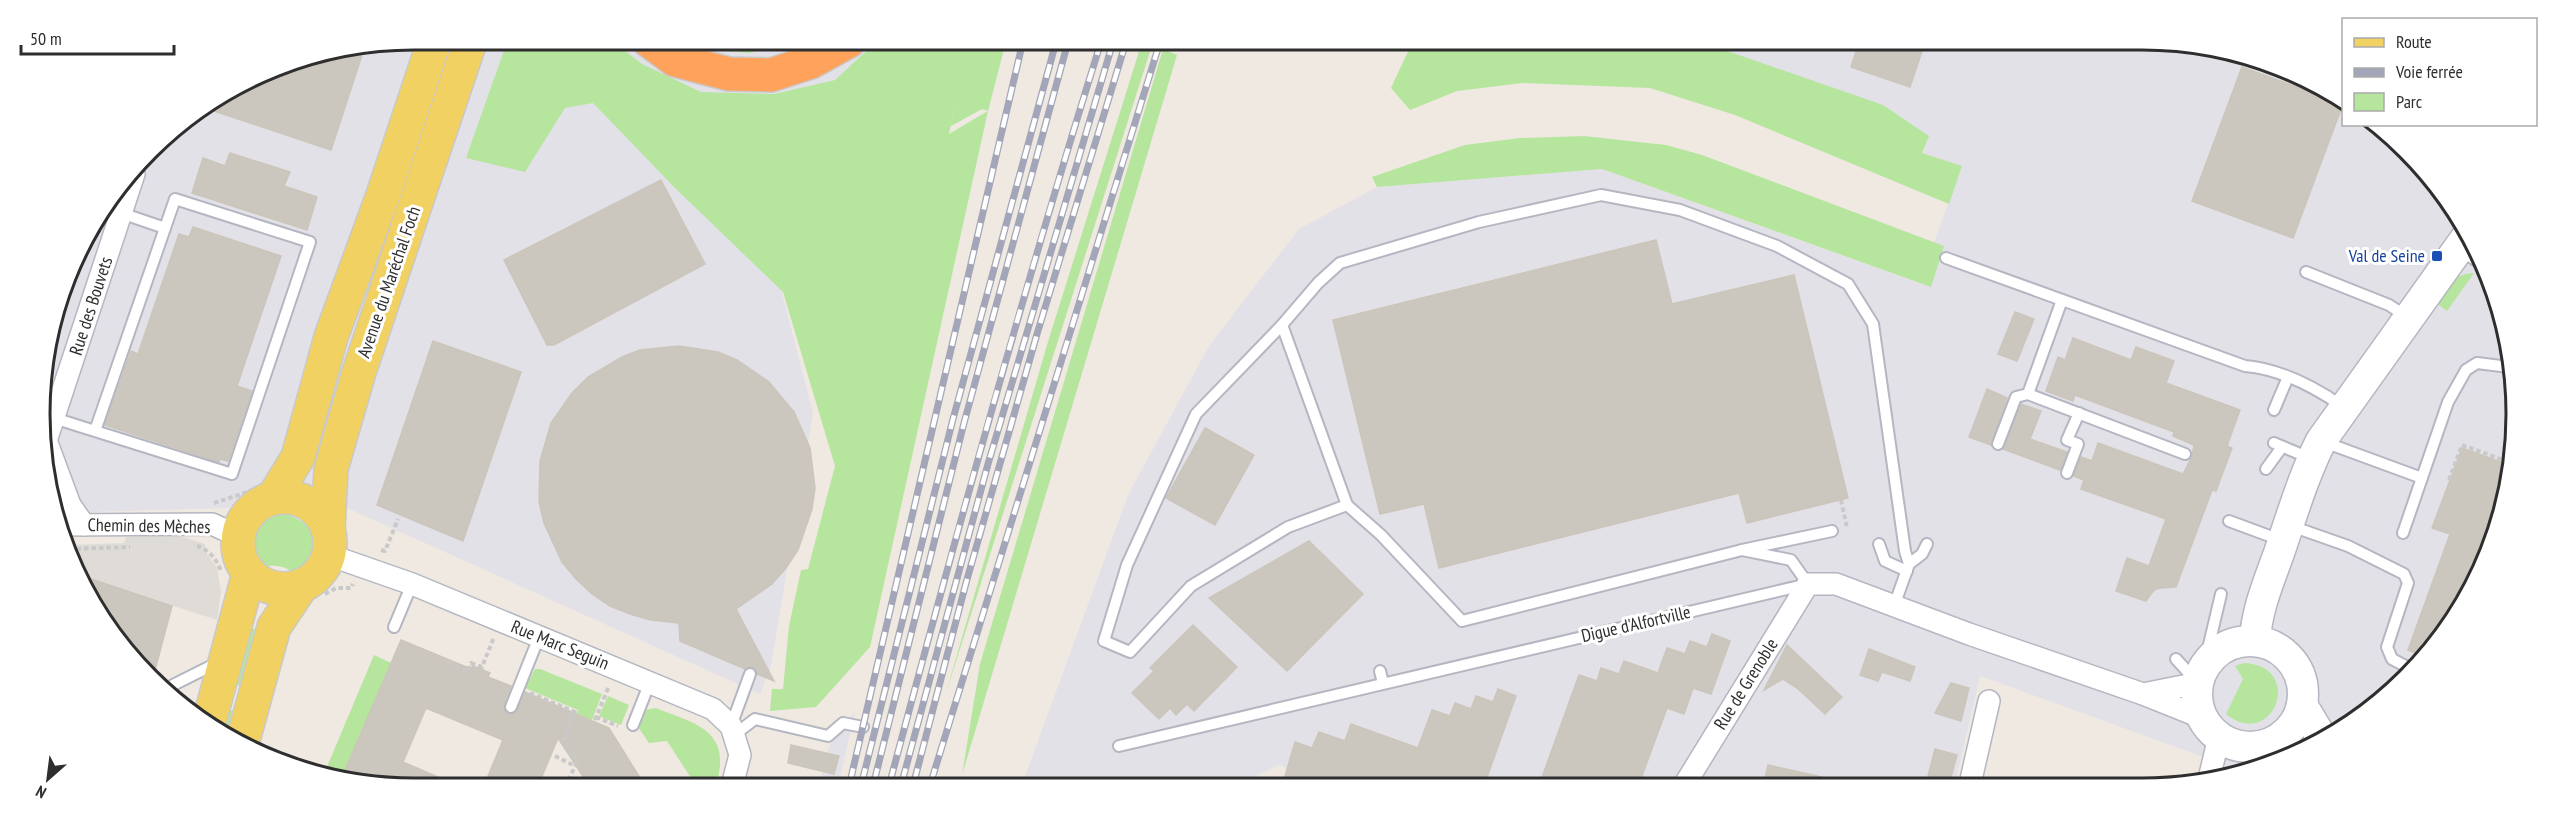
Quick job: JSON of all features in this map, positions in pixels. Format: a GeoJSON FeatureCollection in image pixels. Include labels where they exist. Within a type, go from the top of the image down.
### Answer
{"type":"FeatureCollection","features":[{"type":"Feature","properties":{"kind":"highway"},"geometry":{"type":"LineString","coordinates":[[662,50],[675,60],[729,74],[771,75],[811,62],[833,50]]}},
{"type":"Feature","properties":{"kind":"main road","name":"Avenue du Maréchal Foch"},"geometry":{"type":"LineString","coordinates":[[265,493],[298,457],[331,337],[382,198],[431,50]]}},
{"type":"Feature","properties":{"kind":"main road","name":"Avenue du Maréchal Foch"},"geometry":{"type":"LineString","coordinates":[[328,542],[331,470],[359,372],[467,50]]}},
{"type":"Feature","properties":{"kind":"main road"},"geometry":{"type":"LineString","coordinates":[[265,493],[301,500],[313,507],[322,517],[328,542],[323,568],[314,578],[302,585],[288,589],[274,588],[260,582],[249,573],[242,562],[238,536],[242,523],[249,512],[260,503],[265,493]]}},
{"type":"Feature","properties":{"kind":"main road"},"geometry":{"type":"LineString","coordinates":[[211,716],[249,573]]}},
{"type":"Feature","properties":{"kind":"main road"},"geometry":{"type":"LineString","coordinates":[[244,736],[274,627],[302,585]]}},
{"type":"Feature","properties":{"kind":"street","name":"Rue des Bouvets"},"geometry":{"type":"LineString","coordinates":[[50,429],[131,184]]}},
{"type":"Feature","properties":{"kind":"street"},"geometry":{"type":"LineString","coordinates":[[2255,641],[2255,629],[2265,594],[2317,450],[2409,319],[2466,250]]}},
{"type":"Feature","properties":{"kind":"street"},"geometry":{"type":"LineString","coordinates":[[53,458],[70,505],[84,525]]}},
{"type":"Feature","properties":{"kind":"street","name":"Chemin des Mèches"},"geometry":{"type":"LineString","coordinates":[[67,525],[212,524],[238,536]]}},
{"type":"Feature","properties":{"kind":"street","name":"Rue Marc Seguin"},"geometry":{"type":"LineString","coordinates":[[328,542],[412,585],[713,709],[732,730]]}},
{"type":"Feature","properties":{"kind":"street","name":"Digue d'Alfortville"},"geometry":{"type":"LineString","coordinates":[[1808,584],[1836,584],[2143,694],[2211,727]]}},
{"type":"Feature","properties":{"kind":"street","name":"Rue de Grenoble"},"geometry":{"type":"LineString","coordinates":[[1688,778],[1808,584]]}},
{"type":"Feature","properties":{"kind":"street"},"geometry":{"type":"LineString","coordinates":[[2209,771],[2211,727],[2197,695],[2198,683],[2212,656],[2239,642],[2255,641],[2282,652],[2293,663],[2300,676],[2303,690],[2302,705],[2282,748],[2235,745],[2211,727]]}},
{"type":"Feature","properties":{"kind":"street"},"geometry":{"type":"LineString","coordinates":[[2143,694],[2198,683]]}},
{"type":"Feature","properties":{"kind":"street"},"geometry":{"type":"LineString","coordinates":[[1971,778],[1989,701]]}},
{"type":"Feature","properties":{"kind":"street"},"geometry":{"type":"LineString","coordinates":[[2302,705],[2318,732]]}},
{"type":"Feature","properties":{"kind":"street"},"geometry":{"type":"LineString","coordinates":[[732,730],[740,755],[735,778]]}},
{"type":"Feature","properties":{"kind":"lane"},"geometry":{"type":"LineString","coordinates":[[1347,505],[1288,527],[1191,586],[1130,652],[1104,641],[1127,565],[1196,414],[1282,325],[1318,283],[1340,263],[1479,222],[1602,195],[1680,210],[1777,246],[1848,284],[1874,324],[1908,567]]}},
{"type":"Feature","properties":{"kind":"lane"},"geometry":{"type":"LineString","coordinates":[[54,418],[95,431],[232,474],[310,242],[175,199],[95,431]]}},
{"type":"Feature","properties":{"kind":"lane"},"geometry":{"type":"LineString","coordinates":[[121,213],[165,228]]}},
{"type":"Feature","properties":{"kind":"lane"},"geometry":{"type":"LineString","coordinates":[[1947,258],[2245,366],[2262,368],[2313,386],[2345,408]]}},
{"type":"Feature","properties":{"kind":"lane"},"geometry":{"type":"LineString","coordinates":[[2306,272],[2389,305],[2409,319]]}},
{"type":"Feature","properties":{"kind":"lane"},"geometry":{"type":"LineString","coordinates":[[2028,394],[2062,300]]}},
{"type":"Feature","properties":{"kind":"lane"},"geometry":{"type":"LineString","coordinates":[[1282,325],[1347,505],[1381,535],[1462,621],[1742,550],[1832,531]]}},
{"type":"Feature","properties":{"kind":"lane"},"geometry":{"type":"LineString","coordinates":[[2403,533],[2448,402],[2466,370],[2477,363],[2502,366]]}},
{"type":"Feature","properties":{"kind":"lane"},"geometry":{"type":"LineString","coordinates":[[2274,410],[2288,377]]}},
{"type":"Feature","properties":{"kind":"lane"},"geometry":{"type":"LineString","coordinates":[[1998,444],[2016,397],[2028,394],[2185,454]]}},
{"type":"Feature","properties":{"kind":"lane"},"geometry":{"type":"LineString","coordinates":[[2067,473],[2078,444],[2067,440],[2079,413]]}},
{"type":"Feature","properties":{"kind":"lane"},"geometry":{"type":"LineString","coordinates":[[2266,469],[2278,445],[2317,450],[2422,478]]}},
{"type":"Feature","properties":{"kind":"lane"},"geometry":{"type":"LineString","coordinates":[[2235,523],[2348,546],[2404,574],[2408,583],[2387,647],[2392,658],[2405,665]]}},
{"type":"Feature","properties":{"kind":"lane"},"geometry":{"type":"LineString","coordinates":[[1879,544],[1886,561],[1908,567]]}},
{"type":"Feature","properties":{"kind":"lane"},"geometry":{"type":"LineString","coordinates":[[1894,606],[1908,567],[1922,554],[1927,544]]}},
{"type":"Feature","properties":{"kind":"lane"},"geometry":{"type":"LineString","coordinates":[[1742,550],[1791,560],[1808,584]]}},
{"type":"Feature","properties":{"kind":"lane","name":"Digue d'Alfortville"},"geometry":{"type":"LineString","coordinates":[[1119,746],[1808,584]]}},
{"type":"Feature","properties":{"kind":"lane"},"geometry":{"type":"LineString","coordinates":[[394,627],[412,585]]}},
{"type":"Feature","properties":{"kind":"lane"},"geometry":{"type":"LineString","coordinates":[[2212,656],[2208,649],[2221,594]]}},
{"type":"Feature","properties":{"kind":"lane"},"geometry":{"type":"LineString","coordinates":[[511,706],[539,637]]}},
{"type":"Feature","properties":{"kind":"lane"},"geometry":{"type":"LineString","coordinates":[[172,687],[227,658]]}},
{"type":"Feature","properties":{"kind":"lane"},"geometry":{"type":"LineString","coordinates":[[2176,659],[2198,683]]}},
{"type":"Feature","properties":{"kind":"lane"},"geometry":{"type":"LineString","coordinates":[[1380,670],[1383,683]]}},
{"type":"Feature","properties":{"kind":"lane"},"geometry":{"type":"LineString","coordinates":[[732,730],[750,674]]}},
{"type":"Feature","properties":{"kind":"lane"},"geometry":{"type":"LineString","coordinates":[[633,725],[650,682]]}},
{"type":"Feature","properties":{"kind":"lane"},"geometry":{"type":"LineString","coordinates":[[732,730],[756,719],[828,736],[843,723],[863,727]]}},
{"type":"Feature","properties":{"kind":"path"},"geometry":{"type":"LineString","coordinates":[[2449,480],[2462,445],[2502,460]]}},
{"type":"Feature","properties":{"kind":"path"},"geometry":{"type":"LineString","coordinates":[[214,502],[265,493]]}},
{"type":"Feature","properties":{"kind":"path"},"geometry":{"type":"LineString","coordinates":[[1841,500],[1848,524]]}},
{"type":"Feature","properties":{"kind":"path"},"geometry":{"type":"LineString","coordinates":[[372,549],[385,551],[398,519]]}},
{"type":"Feature","properties":{"kind":"path"},"geometry":{"type":"LineString","coordinates":[[448,663],[468,671],[471,663],[482,667],[484,662]]}},
{"type":"Feature","properties":{"kind":"path"},"geometry":{"type":"LineString","coordinates":[[518,688],[575,712],[564,740],[577,762],[569,778]]}},
{"type":"Feature","properties":{"kind":"path"},"geometry":{"type":"LineString","coordinates":[[599,711],[596,719],[620,727]]}},
{"type":"Feature","properties":{"kind":"path"},"geometry":{"type":"LineString","coordinates":[[555,756],[575,766]]}},
{"type":"Feature","properties":{"kind":"shaded area"},"geometry":{"type":"Polygon","coordinates":[[[390,50],[1004,50],[988,111],[982,109],[828,196],[779,281],[813,413],[771,666],[760,694],[345,507],[253,494],[228,508],[63,513],[56,485],[50,437],[50,390],[56,342],[62,319],[77,274],[98,231],[125,192],[156,156],[192,125],[231,98],[274,77],[319,62],[342,56],[390,50]]]}},
{"type":"Feature","properties":{"kind":"shaded area"},"geometry":{"type":"Polygon","coordinates":[[[1695,50],[2165,50],[2213,56],[2281,77],[2324,98],[2342,110],[2342,126],[2364,126],[2415,173],[2457,232],[2486,296],[2499,342],[2505,390],[2505,437],[2499,485],[2493,508],[2478,553],[2468,574],[2457,596],[2430,635],[2415,654],[2382,687],[2344,716],[2302,740],[2281,750],[2230,767],[1980,676],[1956,778],[1313,778],[1278,765],[1252,778],[1024,778],[1128,495],[1209,346],[1299,229],[1377,187],[1602,169],[1919,283],[1962,166],[1922,153],[1695,50]]]}},
{"type":"Feature","properties":{"kind":"shaded area"},"geometry":{"type":"Polygon","coordinates":[[[177,535],[205,544],[205,551],[217,568],[221,592],[217,620],[89,578],[74,545],[124,543],[126,537],[177,535]]]}},
{"type":"Feature","properties":{"kind":"shaded area"},"geometry":{"type":"Polygon","coordinates":[[[855,712],[840,778],[821,778],[830,744],[855,712]]]}},
{"type":"Feature","properties":{"kind":"green space"},"geometry":{"type":"Polygon","coordinates":[[[504,50],[624,50],[642,64],[701,92],[774,94],[835,80],[867,50],[1004,50],[988,111],[870,647],[816,707],[770,711],[772,689],[783,689],[789,626],[801,570],[808,569],[835,466],[783,292],[675,188],[593,103],[565,108],[525,172],[466,158],[504,50]],[[962,74],[949,134],[988,111],[982,109],[951,126],[962,74]]]}},
{"type":"Feature","properties":{"kind":"green space"},"geometry":{"type":"Polygon","coordinates":[[[716,50],[763,50],[749,53],[716,50]]]}},
{"type":"Feature","properties":{"kind":"green space"},"geometry":{"type":"Polygon","coordinates":[[[1139,50],[1150,50],[945,696],[1047,345],[1139,50]]]}},
{"type":"Feature","properties":{"kind":"green space"},"geometry":{"type":"Polygon","coordinates":[[[1163,50],[1165,50],[1177,55],[962,775],[980,664],[1163,50]]]}},
{"type":"Feature","properties":{"kind":"green space"},"geometry":{"type":"Polygon","coordinates":[[[1409,50],[1724,50],[1883,105],[1929,136],[1922,153],[1962,166],[1949,204],[1735,115],[1650,88],[1522,83],[1457,91],[1410,110],[1391,88],[1409,50]]]}},
{"type":"Feature","properties":{"kind":"green space"},"geometry":{"type":"Polygon","coordinates":[[[1584,136],[1666,145],[1702,155],[1944,246],[1931,287],[1602,169],[1377,187],[1372,177],[1465,145],[1520,138],[1584,136]]]}},
{"type":"Feature","properties":{"kind":"green space"},"geometry":{"type":"Polygon","coordinates":[[[2474,273],[2447,311],[2435,302],[2455,278],[2474,273]]]}},
{"type":"Feature","properties":{"kind":"green space"},"geometry":{"type":"Polygon","coordinates":[[[282,514],[304,523],[313,539],[314,549],[310,558],[293,573],[279,566],[263,567],[255,550],[254,542],[259,528],[273,517],[282,514]]]}},
{"type":"Feature","properties":{"kind":"green space"},"geometry":{"type":"Polygon","coordinates":[[[245,626],[264,632],[238,732],[220,722],[224,711],[233,710],[241,687],[233,681],[245,626]]]}},
{"type":"Feature","properties":{"kind":"green space"},"geometry":{"type":"Polygon","coordinates":[[[374,655],[391,663],[345,771],[327,767],[374,655]]]}},
{"type":"Feature","properties":{"kind":"green space"},"geometry":{"type":"Polygon","coordinates":[[[2244,663],[2263,668],[2274,678],[2278,690],[2276,704],[2269,715],[2257,722],[2243,723],[2226,714],[2243,679],[2235,666],[2244,663]]]}},
{"type":"Feature","properties":{"kind":"green space"},"geometry":{"type":"Polygon","coordinates":[[[535,669],[602,694],[592,720],[577,714],[578,710],[525,688],[535,669]]]}},
{"type":"Feature","properties":{"kind":"green space"},"geometry":{"type":"Polygon","coordinates":[[[608,696],[629,705],[621,725],[599,716],[608,696]]]}},
{"type":"Feature","properties":{"kind":"green space"},"geometry":{"type":"Polygon","coordinates":[[[656,708],[696,724],[706,731],[719,750],[718,778],[691,778],[667,741],[649,743],[638,727],[645,710],[656,708]]]}},
{"type":"Feature","properties":{"kind":"building"},"geometry":{"type":"Polygon","coordinates":[[[1856,50],[1922,50],[1910,87],[1851,67],[1856,50]]]}},
{"type":"Feature","properties":{"kind":"building"},"geometry":{"type":"Polygon","coordinates":[[[363,53],[331,150],[212,110],[231,98],[274,77],[319,62],[363,53]]]}},
{"type":"Feature","properties":{"kind":"building"},"geometry":{"type":"Polygon","coordinates":[[[2242,67],[2317,94],[2341,109],[2293,238],[2192,201],[2242,67]]]}},
{"type":"Feature","properties":{"kind":"building"},"geometry":{"type":"Polygon","coordinates":[[[230,153],[290,172],[284,186],[317,197],[307,230],[192,193],[203,158],[225,166],[230,153]]]}},
{"type":"Feature","properties":{"kind":"building"},"geometry":{"type":"Polygon","coordinates":[[[661,180],[705,264],[554,345],[547,345],[504,260],[661,180]]]}},
{"type":"Feature","properties":{"kind":"building"},"geometry":{"type":"Polygon","coordinates":[[[193,227],[281,256],[237,386],[252,391],[228,461],[220,459],[219,462],[105,425],[131,351],[138,354],[179,234],[189,237],[193,227]]]}},
{"type":"Feature","properties":{"kind":"building"},"geometry":{"type":"Polygon","coordinates":[[[1656,240],[1672,304],[1794,275],[1848,498],[1747,523],[1739,493],[1439,568],[1424,504],[1380,514],[1333,320],[1656,240]]]}},
{"type":"Feature","properties":{"kind":"building"},"geometry":{"type":"Polygon","coordinates":[[[2015,312],[2034,319],[2017,361],[1998,354],[2015,312]]]}},
{"type":"Feature","properties":{"kind":"building"},"geometry":{"type":"Polygon","coordinates":[[[2073,338],[2131,360],[2136,347],[2174,361],[2166,383],[2240,410],[2227,446],[2232,448],[2216,491],[2212,490],[2176,587],[2154,590],[2146,601],[2116,591],[2127,558],[2149,566],[2166,519],[2081,489],[2084,480],[2074,476],[2081,457],[2092,461],[2098,443],[2183,474],[2192,456],[2194,445],[2173,436],[2174,432],[2075,395],[2073,401],[2046,391],[2058,357],[2065,360],[2073,338]]]}},
{"type":"Feature","properties":{"kind":"building"},"geometry":{"type":"Polygon","coordinates":[[[433,341],[521,372],[463,541],[377,505],[433,341]]]}},
{"type":"Feature","properties":{"kind":"building"},"geometry":{"type":"Polygon","coordinates":[[[679,346],[718,352],[737,360],[769,382],[794,412],[810,448],[815,488],[812,509],[798,550],[772,584],[736,609],[774,681],[757,674],[753,667],[745,669],[680,641],[679,623],[651,620],[630,614],[610,606],[592,594],[562,562],[544,523],[539,502],[540,461],[551,423],[572,393],[588,377],[622,357],[640,350],[679,346]]]}},
{"type":"Feature","properties":{"kind":"building"},"geometry":{"type":"Polygon","coordinates":[[[1987,389],[2007,398],[1991,445],[1969,437],[1987,389]]]}},
{"type":"Feature","properties":{"kind":"building"},"geometry":{"type":"Polygon","coordinates":[[[2021,404],[2041,411],[2030,439],[2067,452],[2060,470],[2003,449],[2021,404]]]}},
{"type":"Feature","properties":{"kind":"building"},"geometry":{"type":"Polygon","coordinates":[[[1205,428],[1254,455],[1215,525],[1166,498],[1205,428]]]}},
{"type":"Feature","properties":{"kind":"building"},"geometry":{"type":"Polygon","coordinates":[[[2462,448],[2502,462],[2493,508],[2478,553],[2457,596],[2416,653],[2408,650],[2450,534],[2432,528],[2462,448]]]}},
{"type":"Feature","properties":{"kind":"building"},"geometry":{"type":"Polygon","coordinates":[[[1309,541],[1363,594],[1287,671],[1209,598],[1309,541]]]}},
{"type":"Feature","properties":{"kind":"building"},"geometry":{"type":"Polygon","coordinates":[[[89,578],[172,606],[155,670],[130,641],[131,638],[126,636],[111,616],[89,578]]]}},
{"type":"Feature","properties":{"kind":"building"},"geometry":{"type":"Polygon","coordinates":[[[1193,625],[1237,667],[1194,711],[1187,704],[1176,715],[1170,708],[1159,719],[1132,693],[1154,671],[1150,668],[1193,625]]]}},
{"type":"Feature","properties":{"kind":"building"},"geometry":{"type":"Polygon","coordinates":[[[1712,634],[1730,641],[1711,694],[1693,688],[1684,714],[1667,708],[1641,778],[1542,778],[1579,675],[1597,681],[1601,668],[1619,674],[1624,661],[1658,673],[1667,648],[1685,654],[1690,641],[1707,647],[1712,634]]]}},
{"type":"Feature","properties":{"kind":"building"},"geometry":{"type":"Polygon","coordinates":[[[401,640],[471,669],[473,666],[490,673],[488,677],[511,686],[504,705],[508,714],[516,712],[525,692],[609,728],[640,778],[584,778],[558,738],[541,778],[487,778],[503,740],[426,708],[403,762],[440,778],[390,777],[345,771],[401,640]]]}},
{"type":"Feature","properties":{"kind":"building"},"geometry":{"type":"Polygon","coordinates":[[[1787,645],[1842,697],[1825,714],[1797,688],[1783,679],[1764,690],[1787,645]]]}},
{"type":"Feature","properties":{"kind":"building"},"geometry":{"type":"Polygon","coordinates":[[[1869,649],[1915,667],[1910,681],[1882,672],[1878,681],[1860,675],[1869,649]]]}},
{"type":"Feature","properties":{"kind":"building"},"geometry":{"type":"Polygon","coordinates":[[[1951,683],[1969,688],[1961,721],[1935,713],[1951,683]]]}},
{"type":"Feature","properties":{"kind":"building"},"geometry":{"type":"Polygon","coordinates":[[[1498,689],[1516,696],[1487,778],[1284,778],[1295,742],[1312,748],[1319,732],[1345,741],[1351,724],[1418,748],[1432,710],[1450,716],[1455,703],[1471,709],[1476,696],[1493,702],[1498,689]]]}},
{"type":"Feature","properties":{"kind":"building"},"geometry":{"type":"Polygon","coordinates":[[[791,745],[839,756],[834,774],[788,763],[791,745]]]}},
{"type":"Feature","properties":{"kind":"building"},"geometry":{"type":"Polygon","coordinates":[[[1935,749],[1957,755],[1951,778],[1928,778],[1935,749]]]}},
{"type":"Feature","properties":{"kind":"building"},"geometry":{"type":"Polygon","coordinates":[[[1768,765],[1822,777],[1822,778],[1765,778],[1768,765]]]}},
{"type":"Feature","properties":{"kind":"railway"},"geometry":{"type":"LineString","coordinates":[[851,778],[1021,50]]}},
{"type":"Feature","properties":{"kind":"railway"},"geometry":{"type":"LineString","coordinates":[[863,778],[953,419],[1054,50]]}},
{"type":"Feature","properties":{"kind":"railway"},"geometry":{"type":"LineString","coordinates":[[875,778],[964,423],[1066,50]]}},
{"type":"Feature","properties":{"kind":"railway"},"geometry":{"type":"LineString","coordinates":[[891,778],[991,411],[1099,50]]}},
{"type":"Feature","properties":{"kind":"railway"},"geometry":{"type":"LineString","coordinates":[[903,778],[988,464],[1111,50]]}},
{"type":"Feature","properties":{"kind":"railway"},"geometry":{"type":"LineString","coordinates":[[915,778],[966,583],[1037,334],[1124,50]]}},
{"type":"Feature","properties":{"kind":"railway"},"geometry":{"type":"LineString","coordinates":[[932,778],[1158,50]]}},
{"type":"Feature","properties":{"kind":"place","name":"Val de Seine"},"geometry":{"type":"Point","coordinates":[2437,256]}}]}
